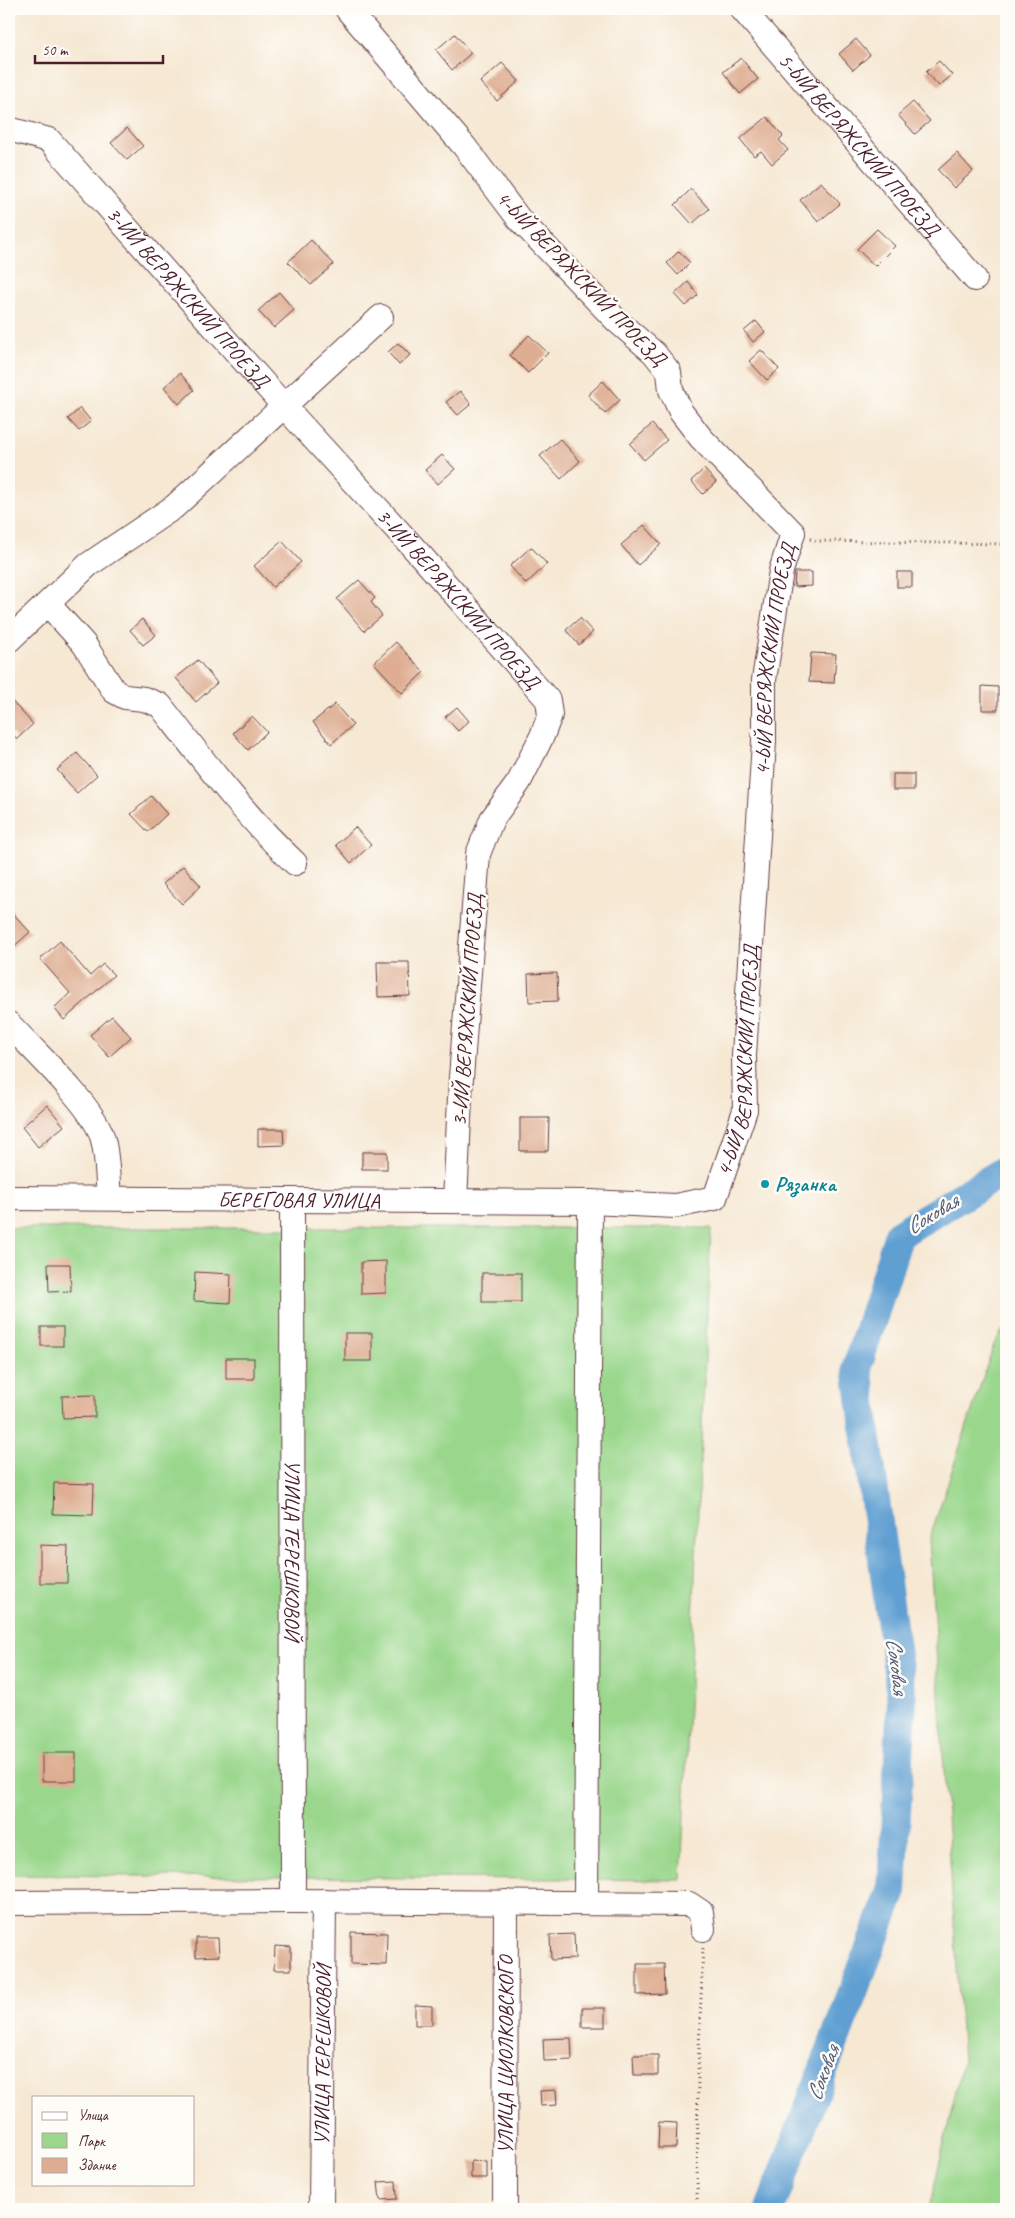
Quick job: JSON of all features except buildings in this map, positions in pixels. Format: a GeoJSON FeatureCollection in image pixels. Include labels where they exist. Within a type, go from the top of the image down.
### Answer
{"type":"FeatureCollection","features":[{"type":"Feature","properties":{"kind":"street","name":"4-ЫЙ ВЕРЯЖСКИЙ ПРОЕЗД"},"geometry":{"type":"LineString","coordinates":[[348,9],[464,146],[519,219],[616,321],[654,353],[669,372],[671,390],[681,412],[696,432],[793,533],[781,571],[764,680],[763,752],[744,1055],[745,1110],[715,1198],[675,1206],[590,1202]]}},
{"type":"Feature","properties":{"kind":"street","name":"5-ЫЙ ВЕРЯЖСКИЙ ПРОЕЗД"},"geometry":{"type":"LineString","coordinates":[[742,9],[975,279]]}},
{"type":"Feature","properties":{"kind":"street","name":"3-ИЙ ВЕРЯЖСКИЙ ПРОЕЗД"},"geometry":{"type":"LineString","coordinates":[[9,129],[49,140],[283,405],[422,557],[548,700],[550,715],[542,736],[519,782],[492,819],[478,854],[461,1068],[455,1201]]}},
{"type":"Feature","properties":{"kind":"street"},"geometry":{"type":"LineString","coordinates":[[9,640],[88,565],[174,507],[381,317]]}},
{"type":"Feature","properties":{"kind":"street"},"geometry":{"type":"LineString","coordinates":[[48,604],[84,644],[114,691],[125,697],[144,699],[160,705],[225,789],[294,863]]}},
{"type":"Feature","properties":{"kind":"street"},"geometry":{"type":"LineString","coordinates":[[9,1024],[87,1110],[101,1134],[106,1158],[109,1197]]}},
{"type":"Feature","properties":{"kind":"street","name":"БЕРЕГОВАЯ УЛИЦА"},"geometry":{"type":"LineString","coordinates":[[9,1198],[109,1197],[590,1202]]}},
{"type":"Feature","properties":{"kind":"street","name":"УЛИЦА ТЕРЕШКОВОЙ"},"geometry":{"type":"LineString","coordinates":[[292,1200],[293,1901]]}},
{"type":"Feature","properties":{"kind":"street"},"geometry":{"type":"LineString","coordinates":[[586,1902],[590,1202]]}},
{"type":"Feature","properties":{"kind":"street"},"geometry":{"type":"LineString","coordinates":[[9,1903],[293,1901],[689,1904],[701,1912],[703,1929]]}},
{"type":"Feature","properties":{"kind":"street","name":"УЛИЦА ТЕРЕШКОВОЙ"},"geometry":{"type":"LineString","coordinates":[[321,2209],[324,1902]]}},
{"type":"Feature","properties":{"kind":"street","name":"УЛИЦА ЦИОЛКОВСКОГО"},"geometry":{"type":"LineString","coordinates":[[505,2209],[506,1902]]}},
{"type":"Feature","properties":{"kind":"path"},"geometry":{"type":"LineString","coordinates":[[793,533],[817,541],[1006,544]]}},
{"type":"Feature","properties":{"kind":"path"},"geometry":{"type":"LineString","coordinates":[[697,2209],[698,2073],[703,1929]]}},
{"type":"Feature","properties":{"kind":"green space"},"geometry":{"type":"Polygon","coordinates":[[[9,1228],[711,1228],[681,1880],[9,1875],[9,1228]]]}},
{"type":"Feature","properties":{"kind":"green space"},"geometry":{"type":"Polygon","coordinates":[[[1006,1325],[1006,2209],[929,2209],[963,2060],[929,1540],[994,1344],[1006,1325]]]}},
{"type":"Feature","properties":{"kind":"waterway","name":"Соковая"},"geometry":{"type":"LineString","coordinates":[[770,2209],[892,1891],[902,1700],[857,1367],[899,1234],[1006,1170]]}},
{"type":"Feature","properties":{"kind":"place","name":"Рязанка"},"geometry":{"type":"Point","coordinates":[765,1184]}}]}
